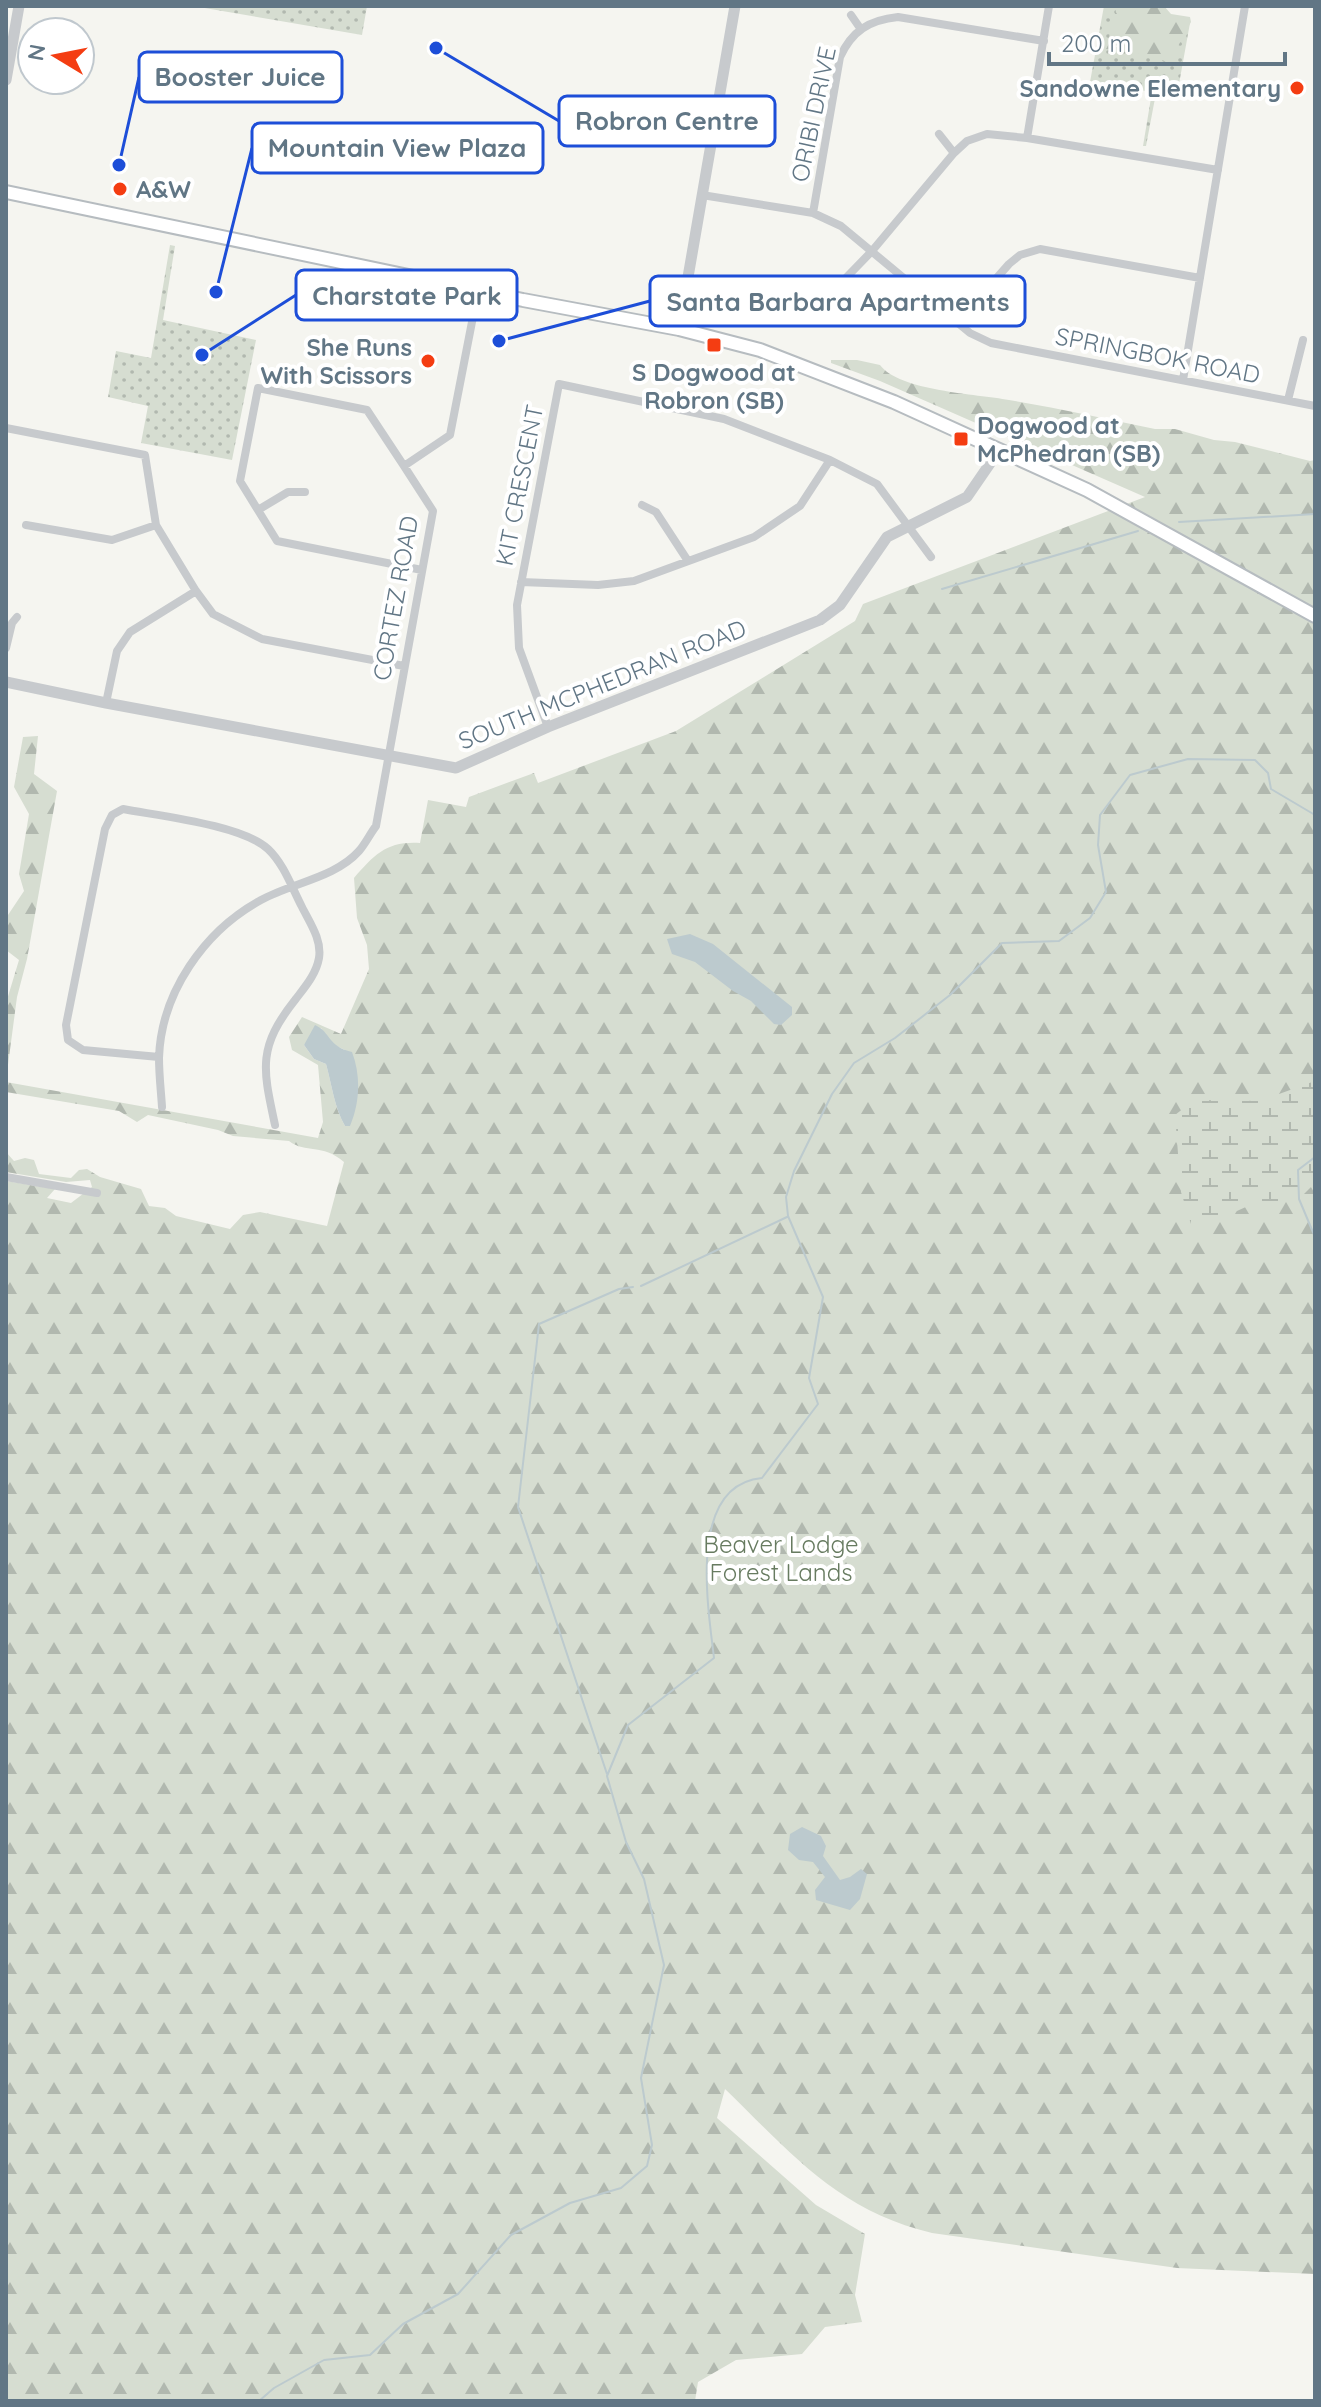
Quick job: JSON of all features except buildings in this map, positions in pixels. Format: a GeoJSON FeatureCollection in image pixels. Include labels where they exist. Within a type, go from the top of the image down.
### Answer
{"type":"FeatureCollection","features":[{"type":"Feature","properties":{"kind":"main road"},"geometry":{"type":"LineString","coordinates":[[6,192],[478,291],[679,329],[760,350],[823,372],[1000,449],[1114,504],[1315,616]]}},
{"type":"Feature","properties":{"kind":"street"},"geometry":{"type":"LineString","coordinates":[[6,80],[19,6]]}},
{"type":"Feature","properties":{"kind":"street"},"geometry":{"type":"LineString","coordinates":[[679,329],[735,6]]}},
{"type":"Feature","properties":{"kind":"street"},"geometry":{"type":"LineString","coordinates":[[1027,138],[1049,6]]}},
{"type":"Feature","properties":{"kind":"street"},"geometry":{"type":"LineString","coordinates":[[1183,380],[1245,6]]}},
{"type":"Feature","properties":{"kind":"street","name":"ORIBI DRIVE"},"geometry":{"type":"LineString","coordinates":[[851,15],[860,28]]}},
{"type":"Feature","properties":{"kind":"street","name":"ORIBI DRIVE"},"geometry":{"type":"LineString","coordinates":[[813,213],[840,57],[847,41],[860,28],[879,19],[898,17],[1044,41]]}},
{"type":"Feature","properties":{"kind":"street"},"geometry":{"type":"LineString","coordinates":[[939,134],[954,153]]}},
{"type":"Feature","properties":{"kind":"street"},"geometry":{"type":"LineString","coordinates":[[806,291],[827,290],[839,285],[872,251],[954,153],[967,141],[987,134],[1218,170]]}},
{"type":"Feature","properties":{"kind":"street","name":"SPRINGBOK ROAD"},"geometry":{"type":"LineString","coordinates":[[702,195],[813,213],[841,226],[957,323],[991,343],[1315,406]]}},
{"type":"Feature","properties":{"kind":"street"},"geometry":{"type":"LineString","coordinates":[[957,323],[1009,264],[1020,255],[1040,249],[1200,278]]}},
{"type":"Feature","properties":{"kind":"street"},"geometry":{"type":"LineString","coordinates":[[404,466],[450,435],[478,291]]}},
{"type":"Feature","properties":{"kind":"street"},"geometry":{"type":"LineString","coordinates":[[1288,400],[1303,340]]}},
{"type":"Feature","properties":{"kind":"street","name":"KIT CRESCENT"},"geometry":{"type":"LineString","coordinates":[[548,727],[519,648],[517,605],[559,384],[724,419],[830,460],[877,484],[931,557]]}},
{"type":"Feature","properties":{"kind":"street","name":"CORTEZ ROAD"},"geometry":{"type":"LineString","coordinates":[[162,1107],[159,1057],[170,1007],[200,950],[227,922],[260,900],[336,869],[358,852],[376,826],[433,511],[367,410],[258,388],[240,481],[258,510]]}},
{"type":"Feature","properties":{"kind":"street"},"geometry":{"type":"LineString","coordinates":[[6,428],[145,455],[156,525],[213,614],[262,639],[404,666]]}},
{"type":"Feature","properties":{"kind":"street","name":"SOUTH MCPHEDRAN ROAD"},"geometry":{"type":"LineString","coordinates":[[6,682],[456,768],[548,727],[820,620],[840,605],[887,537],[967,497],[1000,449]]}},
{"type":"Feature","properties":{"kind":"street"},"geometry":{"type":"LineString","coordinates":[[521,582],[598,585],[634,581],[754,537],[800,506],[830,460]]}},
{"type":"Feature","properties":{"kind":"street"},"geometry":{"type":"LineString","coordinates":[[305,492],[288,492],[258,510],[277,541],[422,570]]}},
{"type":"Feature","properties":{"kind":"street"},"geometry":{"type":"LineString","coordinates":[[642,505],[656,512],[688,561]]}},
{"type":"Feature","properties":{"kind":"street"},"geometry":{"type":"LineString","coordinates":[[26,525],[112,540],[156,525]]}},
{"type":"Feature","properties":{"kind":"street"},"geometry":{"type":"LineString","coordinates":[[106,703],[117,651],[130,632],[196,591]]}},
{"type":"Feature","properties":{"kind":"street"},"geometry":{"type":"LineString","coordinates":[[6,648],[12,623],[17,617]]}},
{"type":"Feature","properties":{"kind":"street"},"geometry":{"type":"LineString","coordinates":[[159,1057],[83,1050],[68,1040],[66,1025],[105,829],[112,815],[123,809],[245,834],[267,848],[280,863],[318,940],[319,959],[311,980],[276,1023],[268,1045],[264,1073],[275,1125]]}},
{"type":"Feature","properties":{"kind":"street"},"geometry":{"type":"LineString","coordinates":[[6,1177],[97,1193]]}},
{"type":"Feature","properties":{"kind":"green space"},"geometry":{"type":"Polygon","coordinates":[[[193,6],[367,6],[362,35],[193,6]]]}},
{"type":"Feature","properties":{"kind":"green space"},"geometry":{"type":"Polygon","coordinates":[[[1104,6],[1166,6],[1164,18],[1190,23],[1177,95],[1156,93],[1146,146],[1143,146],[1152,92],[1090,82],[1104,6]]]}},
{"type":"Feature","properties":{"kind":"green space"},"geometry":{"type":"Polygon","coordinates":[[[1117,6],[1164,6],[1171,14],[1190,17],[1191,22],[1169,63],[1153,56],[1106,49],[1117,6]]]}},
{"type":"Feature","properties":{"kind":"green space"},"geometry":{"type":"Polygon","coordinates":[[[170,245],[175,246],[163,320],[256,340],[232,460],[141,443],[148,406],[108,397],[116,351],[151,358],[170,245]]]}},
{"type":"Feature","properties":{"kind":"green space","name":"Beaver Lodge Forest Lands"},"geometry":{"type":"Polygon","coordinates":[[[831,360],[857,360],[880,365],[890,374],[921,386],[1027,403],[1155,429],[1175,429],[1315,460],[1315,2274],[1177,2268],[932,2233],[899,2223],[869,2210],[818,2177],[725,2089],[717,2118],[816,2205],[865,2234],[855,2295],[862,2322],[825,2327],[802,2354],[736,2360],[698,2382],[695,2401],[6,2401],[6,1181],[55,1189],[47,1198],[71,1203],[92,1187],[90,1180],[66,1182],[6,1172],[6,1152],[14,1161],[25,1158],[34,1160],[39,1174],[71,1178],[79,1170],[87,1169],[100,1177],[141,1189],[149,1206],[165,1208],[176,1216],[230,1229],[243,1215],[260,1212],[327,1226],[344,1162],[329,1153],[289,1141],[233,1136],[148,1115],[137,1122],[119,1111],[6,1092],[6,1082],[318,1138],[323,1122],[318,1065],[292,1050],[289,1037],[302,1017],[341,1034],[369,969],[367,945],[357,918],[354,878],[382,851],[399,844],[420,843],[428,800],[466,807],[469,797],[534,773],[538,783],[676,731],[855,621],[863,604],[1145,497],[880,381],[831,363],[831,360]],[[321,1028],[304,1045],[314,1059],[326,1064],[345,1126],[345,1050],[332,1044],[321,1028]]]}},
{"type":"Feature","properties":{"kind":"green space"},"geometry":{"type":"Polygon","coordinates":[[[38,736],[34,774],[57,791],[27,959],[17,997],[6,1080],[6,1003],[19,960],[6,950],[6,918],[24,891],[19,874],[29,814],[14,787],[23,737],[38,736]]]}},
{"type":"Feature","properties":{"kind":"green space"},"geometry":{"type":"Polygon","coordinates":[[[1315,1081],[1315,1183],[1299,1199],[1248,1206],[1217,1220],[1191,1224],[1181,1192],[1175,1115],[1194,1100],[1260,1101],[1315,1081]]]}},
{"type":"Feature","properties":{"kind":"shaded area"},"geometry":{"type":"Polygon","coordinates":[[[690,934],[713,944],[792,1007],[792,1015],[781,1025],[774,1024],[751,1001],[695,962],[672,954],[667,939],[690,934]]]}},
{"type":"Feature","properties":{"kind":"shaded area"},"geometry":{"type":"Polygon","coordinates":[[[315,1025],[338,1046],[352,1052],[358,1089],[350,1126],[345,1126],[338,1111],[326,1064],[314,1059],[304,1045],[315,1025]]]}},
{"type":"Feature","properties":{"kind":"shaded area"},"geometry":{"type":"Polygon","coordinates":[[[802,1827],[821,1836],[826,1846],[823,1856],[840,1880],[861,1869],[867,1874],[860,1899],[850,1910],[816,1900],[815,1890],[825,1877],[813,1862],[799,1860],[788,1850],[790,1834],[802,1827]]]}},
{"type":"Feature","properties":{"kind":"waterway"},"geometry":{"type":"LineString","coordinates":[[1179,522],[1315,514]]}},
{"type":"Feature","properties":{"kind":"waterway"},"geometry":{"type":"LineString","coordinates":[[942,589],[1138,531]]}},
{"type":"Feature","properties":{"kind":"waterway"},"geometry":{"type":"LineString","coordinates":[[259,2401],[274,2388],[324,2360],[370,2355],[403,2324],[458,2294],[511,2235],[570,2203],[621,2188],[647,2166],[652,2145],[641,2078],[664,1965],[644,1879],[626,1842],[607,1776],[628,1725],[714,1658],[708,1609],[708,1552],[712,1525],[722,1502],[738,1486],[762,1478],[818,1404],[809,1378],[823,1297],[788,1216],[786,1197],[794,1171],[832,1094],[854,1063],[895,1038],[950,995],[1002,943],[1059,941],[1090,918],[1106,892],[1098,845],[1100,815],[1130,775],[1188,759],[1255,760],[1268,773],[1271,789],[1315,815]]}},
{"type":"Feature","properties":{"kind":"waterway"},"geometry":{"type":"LineString","coordinates":[[1315,1157],[1298,1170],[1299,1199],[1315,1237]]}},
{"type":"Feature","properties":{"kind":"waterway"},"geometry":{"type":"LineString","coordinates":[[641,1286],[787,1217]]}},
{"type":"Feature","properties":{"kind":"waterway"},"geometry":{"type":"LineString","coordinates":[[607,1774],[518,1507],[539,1324],[619,1289],[633,1287]]}},
{"type":"Feature","properties":{"kind":"place","name":"Robron Centre"},"geometry":{"type":"Point","coordinates":[436,48]}},
{"type":"Feature","properties":{"kind":"place","name":"Sandowne Elementary"},"geometry":{"type":"Point","coordinates":[1297,88]}},
{"type":"Feature","properties":{"kind":"place","name":"Booster Juice"},"geometry":{"type":"Point","coordinates":[119,165]}},
{"type":"Feature","properties":{"kind":"place","name":"A&W"},"geometry":{"type":"Point","coordinates":[120,189]}},
{"type":"Feature","properties":{"kind":"place","name":"Mountain View Plaza"},"geometry":{"type":"Point","coordinates":[216,292]}},
{"type":"Feature","properties":{"kind":"place","name":"Santa Barbara Apartments"},"geometry":{"type":"Point","coordinates":[499,341]}},
{"type":"Feature","properties":{"kind":"place","name":"S Dogwood at Robron (SB)"},"geometry":{"type":"Point","coordinates":[714,345]}},
{"type":"Feature","properties":{"kind":"place","name":"Charstate Park"},"geometry":{"type":"Point","coordinates":[202,355]}},
{"type":"Feature","properties":{"kind":"place","name":"She Runs With Scissors"},"geometry":{"type":"Point","coordinates":[428,361]}},
{"type":"Feature","properties":{"kind":"place","name":"Dogwood at McPhedran (SB)"},"geometry":{"type":"Point","coordinates":[961,439]}}]}
